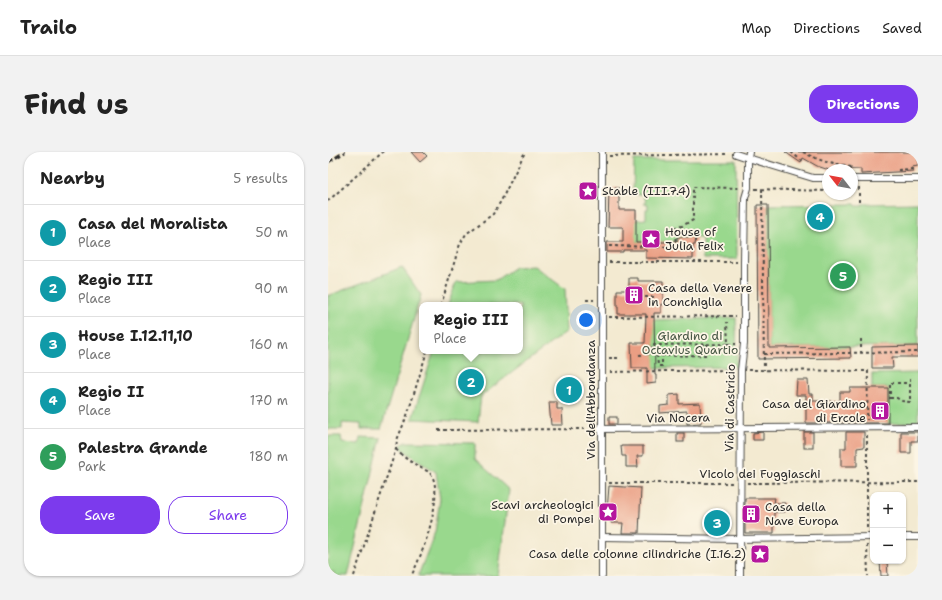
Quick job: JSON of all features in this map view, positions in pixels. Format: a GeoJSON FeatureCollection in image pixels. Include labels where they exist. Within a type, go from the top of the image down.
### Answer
{"type":"FeatureCollection","features":[{"type":"Feature","properties":{"kind":"street","name":"Via dell'Abbondanza"},"geometry":{"type":"LineString","coordinates":[[602,154],[601,372],[598,429],[602,483],[602,576]]}},
{"type":"Feature","properties":{"kind":"street"},"geometry":{"type":"LineString","coordinates":[[736,154],[748,155],[813,178],[822,178]]}},
{"type":"Feature","properties":{"kind":"street","name":"Via di Castricio"},"geometry":{"type":"LineString","coordinates":[[740,576],[741,370],[744,344],[745,198],[748,188],[748,155]]}},
{"type":"Feature","properties":{"kind":"street"},"geometry":{"type":"LineString","coordinates":[[858,179],[918,179]]}},
{"type":"Feature","properties":{"kind":"street","name":"Via Nocera"},"geometry":{"type":"LineString","coordinates":[[598,429],[918,427]]}},
{"type":"Feature","properties":{"kind":"street"},"geometry":{"type":"LineString","coordinates":[[602,537],[870,537]]}},
{"type":"Feature","properties":{"kind":"street"},"geometry":{"type":"LineString","coordinates":[[906,537],[918,537]]}},
{"type":"Feature","properties":{"kind":"path"},"geometry":{"type":"LineString","coordinates":[[328,200],[383,152]]}},
{"type":"Feature","properties":{"kind":"path"},"geometry":{"type":"LineString","coordinates":[[442,302],[460,244],[466,234],[493,214],[525,152]]}},
{"type":"Feature","properties":{"kind":"path"},"geometry":{"type":"LineString","coordinates":[[791,152],[802,160]]}},
{"type":"Feature","properties":{"kind":"path"},"geometry":{"type":"LineString","coordinates":[[803,152],[818,160],[832,164]]}},
{"type":"Feature","properties":{"kind":"path"},"geometry":{"type":"LineString","coordinates":[[602,154],[736,154]]}},
{"type":"Feature","properties":{"kind":"path"},"geometry":{"type":"LineString","coordinates":[[898,170],[912,169]]}},
{"type":"Feature","properties":{"kind":"path"},"geometry":{"type":"LineString","coordinates":[[607,246],[675,247],[676,227],[682,226],[693,220],[693,187],[736,188]]}},
{"type":"Feature","properties":{"kind":"path"},"geometry":{"type":"LineString","coordinates":[[748,188],[822,191]]}},
{"type":"Feature","properties":{"kind":"path"},"geometry":{"type":"LineString","coordinates":[[762,189],[764,370]]}},
{"type":"Feature","properties":{"kind":"path"},"geometry":{"type":"LineString","coordinates":[[858,198],[859,204]]}},
{"type":"Feature","properties":{"kind":"path"},"geometry":{"type":"LineString","coordinates":[[609,262],[737,262]]}},
{"type":"Feature","properties":{"kind":"path"},"geometry":{"type":"LineString","coordinates":[[639,297],[657,297]]}},
{"type":"Feature","properties":{"kind":"path"},"geometry":{"type":"LineString","coordinates":[[608,317],[736,316]]}},
{"type":"Feature","properties":{"kind":"path"},"geometry":{"type":"LineString","coordinates":[[639,354],[648,354],[648,349],[654,349],[654,345],[728,344],[727,322]]}},
{"type":"Feature","properties":{"kind":"path"},"geometry":{"type":"LineString","coordinates":[[861,339],[861,353]]}},
{"type":"Feature","properties":{"kind":"path"},"geometry":{"type":"LineString","coordinates":[[650,349],[649,354],[657,354],[658,366],[662,366],[662,356],[708,355],[707,344]]}},
{"type":"Feature","properties":{"kind":"path"},"geometry":{"type":"LineString","coordinates":[[764,354],[918,352]]}},
{"type":"Feature","properties":{"kind":"path"},"geometry":{"type":"LineString","coordinates":[[354,576],[426,354]]}},
{"type":"Feature","properties":{"kind":"path"},"geometry":{"type":"LineString","coordinates":[[585,372],[741,370],[868,371]]}},
{"type":"Feature","properties":{"kind":"path"},"geometry":{"type":"LineString","coordinates":[[910,376],[910,383],[910,402],[902,401],[897,398],[889,398],[890,383],[910,383]]}},
{"type":"Feature","properties":{"kind":"path"},"geometry":{"type":"LineString","coordinates":[[438,430],[598,429]]}},
{"type":"Feature","properties":{"kind":"path"},"geometry":{"type":"LineString","coordinates":[[396,449],[403,457],[430,473],[435,482],[434,504],[428,536],[411,576]]}},
{"type":"Feature","properties":{"kind":"path","name":"Vicolo dei Fuggiaschi"},"geometry":{"type":"LineString","coordinates":[[602,483],[918,482]]}},
{"type":"Feature","properties":{"kind":"green space"},"geometry":{"type":"Polygon","coordinates":[[[634,160],[736,160],[737,259],[703,259],[702,238],[677,237],[677,242],[628,242],[636,220],[646,219],[646,209],[648,209],[648,204],[644,204],[646,200],[644,198],[644,194],[633,194],[634,160]]]}},
{"type":"Feature","properties":{"kind":"green space"},"geometry":{"type":"Polygon","coordinates":[[[918,203],[918,346],[769,348],[768,205],[855,204],[856,206],[862,206],[862,204],[918,203]]]}},
{"type":"Feature","properties":{"kind":"green space"},"geometry":{"type":"Polygon","coordinates":[[[534,266],[565,289],[567,331],[481,396],[478,422],[412,419],[433,354],[523,354],[523,302],[449,302],[456,282],[496,280],[515,267],[534,266]]]}},
{"type":"Feature","properties":{"kind":"green space"},"geometry":{"type":"Polygon","coordinates":[[[402,267],[421,295],[381,429],[361,429],[361,424],[342,423],[342,429],[328,429],[328,296],[402,267]]]}},
{"type":"Feature","properties":{"kind":"green space","name":"Giardino di Octavius Quartio"},"geometry":{"type":"Polygon","coordinates":[[[736,318],[737,367],[655,368],[650,351],[657,351],[657,346],[650,346],[646,320],[736,318]]]}},
{"type":"Feature","properties":{"kind":"green space"},"geometry":{"type":"Polygon","coordinates":[[[918,373],[918,422],[888,424],[888,388],[872,388],[872,374],[918,373]]]}},
{"type":"Feature","properties":{"kind":"green space"},"geometry":{"type":"Polygon","coordinates":[[[328,436],[341,436],[342,443],[359,444],[360,437],[381,438],[348,576],[334,576],[334,572],[328,572],[328,436]]]}},
{"type":"Feature","properties":{"kind":"green space"},"geometry":{"type":"Polygon","coordinates":[[[406,442],[475,443],[475,459],[509,490],[498,576],[418,576],[435,532],[440,499],[436,472],[403,450],[401,445],[406,442]]]}},
{"type":"Feature","properties":{"kind":"building"},"geometry":{"type":"Polygon","coordinates":[[[411,152],[423,152],[427,156],[420,162],[411,152]]]}},
{"type":"Feature","properties":{"kind":"building"},"geometry":{"type":"Polygon","coordinates":[[[785,152],[918,152],[918,166],[912,167],[913,171],[861,174],[861,169],[858,169],[858,164],[822,164],[822,168],[803,158],[801,163],[785,152]]]}},
{"type":"Feature","properties":{"kind":"building"},"geometry":{"type":"Polygon","coordinates":[[[609,188],[619,188],[619,210],[636,210],[636,242],[677,242],[677,237],[696,237],[695,245],[693,245],[693,259],[646,258],[646,250],[607,252],[607,242],[623,242],[623,227],[608,227],[609,188]]]}},
{"type":"Feature","properties":{"kind":"building"},"geometry":{"type":"Polygon","coordinates":[[[757,205],[768,205],[769,348],[850,347],[851,358],[758,359],[757,205]]]}},
{"type":"Feature","properties":{"kind":"building"},"geometry":{"type":"Polygon","coordinates":[[[629,278],[638,278],[638,281],[663,281],[663,304],[661,304],[661,313],[654,313],[656,383],[647,384],[647,368],[632,368],[631,343],[645,343],[646,314],[618,314],[617,290],[629,290],[629,278]]]}},
{"type":"Feature","properties":{"kind":"building"},"geometry":{"type":"Polygon","coordinates":[[[918,346],[918,357],[892,357],[893,368],[872,368],[872,347],[918,346]]]}},
{"type":"Feature","properties":{"kind":"building"},"geometry":{"type":"Polygon","coordinates":[[[797,380],[808,380],[809,394],[813,394],[813,401],[840,401],[840,392],[850,392],[850,388],[888,388],[888,423],[806,423],[806,395],[796,395],[797,380]]]}},
{"type":"Feature","properties":{"kind":"building"},"geometry":{"type":"Polygon","coordinates":[[[679,394],[679,404],[700,403],[701,423],[687,424],[687,411],[660,413],[660,406],[669,405],[669,395],[679,394]]]}},
{"type":"Feature","properties":{"kind":"building"},"geometry":{"type":"Polygon","coordinates":[[[549,402],[557,402],[557,409],[562,409],[563,425],[551,425],[549,402]]]}},
{"type":"Feature","properties":{"kind":"building"},"geometry":{"type":"Polygon","coordinates":[[[609,417],[617,417],[617,424],[609,424],[609,417]]]}},
{"type":"Feature","properties":{"kind":"building"},"geometry":{"type":"Polygon","coordinates":[[[763,432],[763,440],[753,440],[753,433],[763,432]]]}},
{"type":"Feature","properties":{"kind":"building"},"geometry":{"type":"Polygon","coordinates":[[[804,432],[813,432],[813,448],[804,448],[804,432]]]}},
{"type":"Feature","properties":{"kind":"building"},"geometry":{"type":"Polygon","coordinates":[[[846,432],[864,432],[864,447],[857,448],[857,466],[841,466],[841,448],[846,448],[846,432]]]}},
{"type":"Feature","properties":{"kind":"building"},"geometry":{"type":"Polygon","coordinates":[[[901,432],[918,432],[918,441],[911,441],[911,453],[901,453],[901,432]]]}},
{"type":"Feature","properties":{"kind":"building"},"geometry":{"type":"Polygon","coordinates":[[[677,433],[684,433],[684,442],[677,442],[677,433]]]}},
{"type":"Feature","properties":{"kind":"building"},"geometry":{"type":"Polygon","coordinates":[[[621,446],[643,446],[643,456],[637,456],[638,467],[626,467],[626,456],[622,456],[621,446]]]}},
{"type":"Feature","properties":{"kind":"building"},"geometry":{"type":"Polygon","coordinates":[[[609,486],[641,488],[639,533],[622,533],[623,523],[611,523],[611,520],[609,520],[609,511],[607,511],[609,486]]]}},
{"type":"Feature","properties":{"kind":"building","name":"Casa della Nave Europa"},"geometry":{"type":"Polygon","coordinates":[[[745,498],[775,498],[774,503],[785,503],[785,512],[774,512],[774,533],[745,533],[745,498]]]}},
{"type":"Feature","properties":{"kind":"building"},"geometry":{"type":"Polygon","coordinates":[[[880,564],[887,564],[888,576],[881,576],[880,564]]]}},
{"type":"Feature","properties":{"kind":"railway"},"geometry":{"type":"LineString","coordinates":[[328,162],[345,152]]}},
{"type":"Feature","properties":{"kind":"place","name":"Stable (III.7.4)"},"geometry":{"type":"Point","coordinates":[588,191]}},
{"type":"Feature","properties":{"kind":"place","name":"Regio II"},"geometry":{"type":"Point","coordinates":[820,217]}},
{"type":"Feature","properties":{"kind":"place","name":"House of Julia Felix"},"geometry":{"type":"Point","coordinates":[651,239]}},
{"type":"Feature","properties":{"kind":"place","name":"Palestra Grande"},"geometry":{"type":"Point","coordinates":[843,276]}},
{"type":"Feature","properties":{"kind":"place","name":"Casa della Venere in Conchiglia"},"geometry":{"type":"Point","coordinates":[634,295]}},
{"type":"Feature","properties":{"kind":"place","name":"Regio III"},"geometry":{"type":"Point","coordinates":[471,382]}},
{"type":"Feature","properties":{"kind":"place","name":"Casa del Moralista"},"geometry":{"type":"Point","coordinates":[569,390]}},
{"type":"Feature","properties":{"kind":"place","name":"Casa del Giardino di Ercole"},"geometry":{"type":"Point","coordinates":[880,411]}},
{"type":"Feature","properties":{"kind":"place","name":"Scavi archeologici di Pompei"},"geometry":{"type":"Point","coordinates":[608,512]}},
{"type":"Feature","properties":{"kind":"place","name":"Casa della Nave Europa"},"geometry":{"type":"Point","coordinates":[751,514]}},
{"type":"Feature","properties":{"kind":"place","name":"House I.12.11,10"},"geometry":{"type":"Point","coordinates":[717,523]}},
{"type":"Feature","properties":{"kind":"place","name":"Casa delle colonne cilindriche (I.16.2)"},"geometry":{"type":"Point","coordinates":[760,554]}}]}
